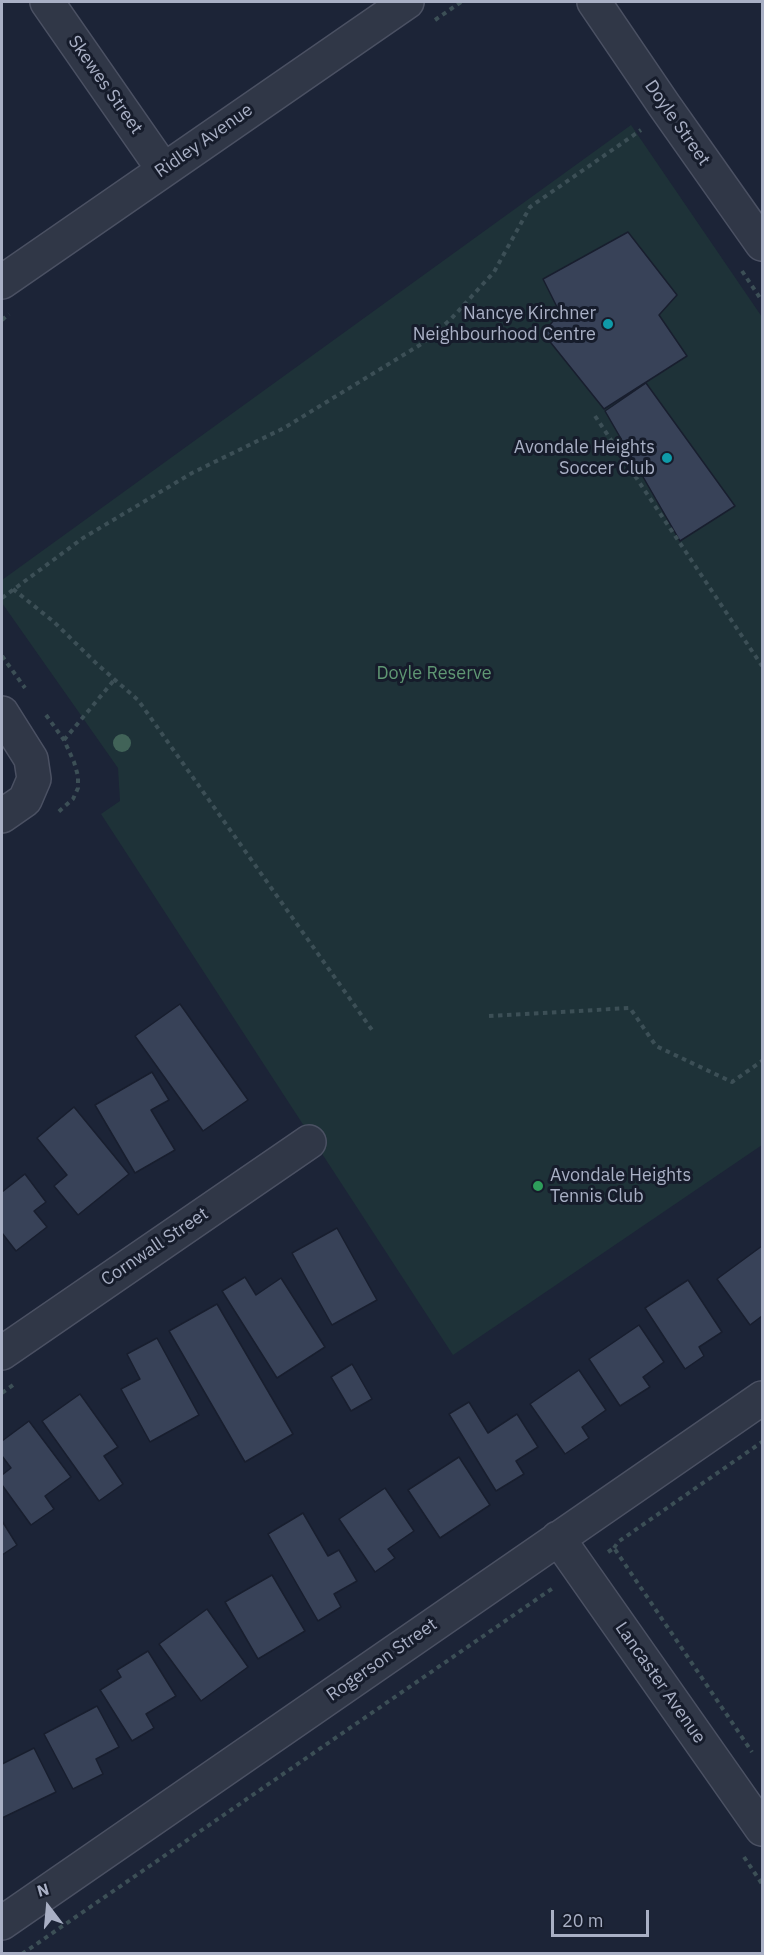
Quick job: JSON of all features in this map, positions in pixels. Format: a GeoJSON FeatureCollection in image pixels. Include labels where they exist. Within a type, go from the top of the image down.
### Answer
{"type":"FeatureCollection","features":[{"type":"Feature","properties":{"kind":"street","name":"Skewes Street"},"geometry":{"type":"LineString","coordinates":[[46,2],[163,169]]}},
{"type":"Feature","properties":{"kind":"street","name":"Ridley Avenue"},"geometry":{"type":"LineString","coordinates":[[2,282],[407,2]]}},
{"type":"Feature","properties":{"kind":"street","name":"Doyle Street"},"geometry":{"type":"LineString","coordinates":[[594,2],[762,244]]}},
{"type":"Feature","properties":{"kind":"street"},"geometry":{"type":"LineString","coordinates":[[2,713],[31,759],[34,779],[25,800],[2,816]]}},
{"type":"Feature","properties":{"kind":"street","name":"Cornwall Street"},"geometry":{"type":"LineString","coordinates":[[2,1353],[309,1142]]}},
{"type":"Feature","properties":{"kind":"street","name":"Rogerson Street"},"geometry":{"type":"LineString","coordinates":[[2,1923],[762,1398]]}},
{"type":"Feature","properties":{"kind":"street","name":"Lancaster Avenue"},"geometry":{"type":"LineString","coordinates":[[558,1538],[762,1829]]}},
{"type":"Feature","properties":{"kind":"path"},"geometry":{"type":"LineString","coordinates":[[2,598],[93,532],[192,473],[284,428],[423,343],[451,319],[494,272],[530,207],[643,128],[664,105]]}},
{"type":"Feature","properties":{"kind":"path"},"geometry":{"type":"LineString","coordinates":[[595,416],[762,666]]}},
{"type":"Feature","properties":{"kind":"path"},"geometry":{"type":"LineString","coordinates":[[13,589],[54,622],[138,700],[372,1030]]}},
{"type":"Feature","properties":{"kind":"path"},"geometry":{"type":"LineString","coordinates":[[64,740],[115,679]]}},
{"type":"Feature","properties":{"kind":"path"},"geometry":{"type":"LineString","coordinates":[[489,1016],[630,1008],[656,1046],[732,1082],[762,1061]]}},
{"type":"Feature","properties":{"kind":"path"},"geometry":{"type":"LineString","coordinates":[[614,1548],[618,1542],[762,1442]]}},
{"type":"Feature","properties":{"kind":"path"},"geometry":{"type":"LineString","coordinates":[[22,1953],[556,1586]]}},
{"type":"Feature","properties":{"kind":"green space","name":"Doyle Reserve"},"geometry":{"type":"Polygon","coordinates":[[[631,125],[762,317],[762,1145],[453,1355],[101,814],[120,801],[118,768],[2,603],[2,580],[631,125]]]}},
{"type":"Feature","properties":{"kind":"building","name":"Nancye Kirchner Neighbourhood Centre"},"geometry":{"type":"Polygon","coordinates":[[[628,232],[677,295],[659,315],[687,356],[604,409],[543,333],[560,313],[543,279],[628,232]]]}},
{"type":"Feature","properties":{"kind":"building","name":"Avondale Heights Soccer Club"},"geometry":{"type":"Polygon","coordinates":[[[646,383],[735,506],[680,541],[605,411],[646,383]]]}},
{"type":"Feature","properties":{"kind":"building"},"geometry":{"type":"Polygon","coordinates":[[[180,1004],[248,1100],[203,1131],[135,1036],[180,1004]]]}},
{"type":"Feature","properties":{"kind":"building"},"geometry":{"type":"Polygon","coordinates":[[[152,1072],[169,1100],[151,1110],[175,1150],[135,1173],[95,1105],[152,1072]]]}},
{"type":"Feature","properties":{"kind":"building"},"geometry":{"type":"Polygon","coordinates":[[[74,1107],[129,1174],[78,1215],[54,1186],[67,1175],[37,1138],[74,1107]]]}},
{"type":"Feature","properties":{"kind":"building"},"geometry":{"type":"Polygon","coordinates":[[[25,1174],[46,1202],[34,1211],[47,1227],[16,1251],[2,1233],[2,1192],[25,1174]]]}},
{"type":"Feature","properties":{"kind":"building"},"geometry":{"type":"Polygon","coordinates":[[[337,1228],[377,1300],[332,1325],[292,1253],[337,1228]]]}},
{"type":"Feature","properties":{"kind":"building"},"geometry":{"type":"Polygon","coordinates":[[[762,1246],[762,1316],[750,1325],[717,1279],[762,1246]]]}},
{"type":"Feature","properties":{"kind":"building"},"geometry":{"type":"Polygon","coordinates":[[[245,1277],[256,1295],[281,1278],[325,1347],[277,1378],[222,1291],[245,1277]]]}},
{"type":"Feature","properties":{"kind":"building"},"geometry":{"type":"Polygon","coordinates":[[[688,1280],[722,1332],[699,1347],[704,1356],[685,1369],[645,1308],[688,1280]]]}},
{"type":"Feature","properties":{"kind":"building"},"geometry":{"type":"Polygon","coordinates":[[[217,1304],[293,1434],[245,1462],[169,1331],[217,1304]]]}},
{"type":"Feature","properties":{"kind":"building"},"geometry":{"type":"Polygon","coordinates":[[[639,1325],[664,1362],[643,1377],[650,1387],[620,1406],[589,1359],[639,1325]]]}},
{"type":"Feature","properties":{"kind":"building"},"geometry":{"type":"Polygon","coordinates":[[[157,1338],[199,1415],[150,1442],[121,1389],[140,1379],[127,1354],[157,1338]]]}},
{"type":"Feature","properties":{"kind":"building"},"geometry":{"type":"Polygon","coordinates":[[[352,1364],[372,1399],[351,1411],[331,1377],[352,1364]]]}},
{"type":"Feature","properties":{"kind":"building"},"geometry":{"type":"Polygon","coordinates":[[[579,1370],[606,1410],[582,1427],[589,1438],[565,1454],[530,1404],[579,1370]]]}},
{"type":"Feature","properties":{"kind":"building"},"geometry":{"type":"Polygon","coordinates":[[[80,1394],[118,1447],[104,1456],[123,1484],[99,1501],[42,1421],[80,1394]]]}},
{"type":"Feature","properties":{"kind":"building"},"geometry":{"type":"Polygon","coordinates":[[[469,1402],[488,1433],[517,1414],[538,1447],[516,1461],[524,1474],[496,1491],[449,1414],[469,1402]]]}},
{"type":"Feature","properties":{"kind":"building"},"geometry":{"type":"Polygon","coordinates":[[[29,1421],[71,1477],[45,1496],[54,1509],[31,1525],[2,1485],[2,1475],[11,1468],[2,1456],[2,1441],[29,1421]]]}},
{"type":"Feature","properties":{"kind":"building"},"geometry":{"type":"Polygon","coordinates":[[[459,1457],[490,1505],[440,1538],[408,1490],[459,1457]]]}},
{"type":"Feature","properties":{"kind":"building"},"geometry":{"type":"Polygon","coordinates":[[[385,1488],[414,1531],[388,1549],[395,1558],[375,1572],[339,1519],[385,1488]]]}},
{"type":"Feature","properties":{"kind":"building"},"geometry":{"type":"Polygon","coordinates":[[[303,1513],[328,1556],[339,1550],[357,1581],[334,1594],[341,1607],[318,1621],[268,1534],[303,1513]]]}},
{"type":"Feature","properties":{"kind":"building"},"geometry":{"type":"Polygon","coordinates":[[[2,1521],[17,1545],[2,1555],[2,1521]]]}},
{"type":"Feature","properties":{"kind":"building"},"geometry":{"type":"Polygon","coordinates":[[[272,1575],[305,1631],[258,1659],[225,1602],[272,1575]]]}},
{"type":"Feature","properties":{"kind":"building"},"geometry":{"type":"Polygon","coordinates":[[[207,1609],[248,1667],[201,1701],[159,1644],[207,1609]]]}},
{"type":"Feature","properties":{"kind":"building"},"geometry":{"type":"Polygon","coordinates":[[[148,1651],[176,1696],[146,1714],[154,1728],[132,1741],[100,1690],[121,1677],[117,1670],[148,1651]]]}},
{"type":"Feature","properties":{"kind":"building"},"geometry":{"type":"Polygon","coordinates":[[[97,1706],[119,1747],[96,1759],[103,1774],[73,1789],[44,1734],[97,1706]]]}},
{"type":"Feature","properties":{"kind":"building"},"geometry":{"type":"Polygon","coordinates":[[[34,1748],[56,1792],[2,1818],[2,1764],[34,1748]]]}},
{"type":"Feature","properties":{"kind":"place","name":"Nancye Kirchner Neighbourhood Centre"},"geometry":{"type":"Point","coordinates":[608,324]}},
{"type":"Feature","properties":{"kind":"place","name":"Avondale Heights Soccer Club"},"geometry":{"type":"Point","coordinates":[667,458]}},
{"type":"Feature","properties":{"kind":"place","name":"Avondale Heights Tennis Club"},"geometry":{"type":"Point","coordinates":[538,1186]}}]}
